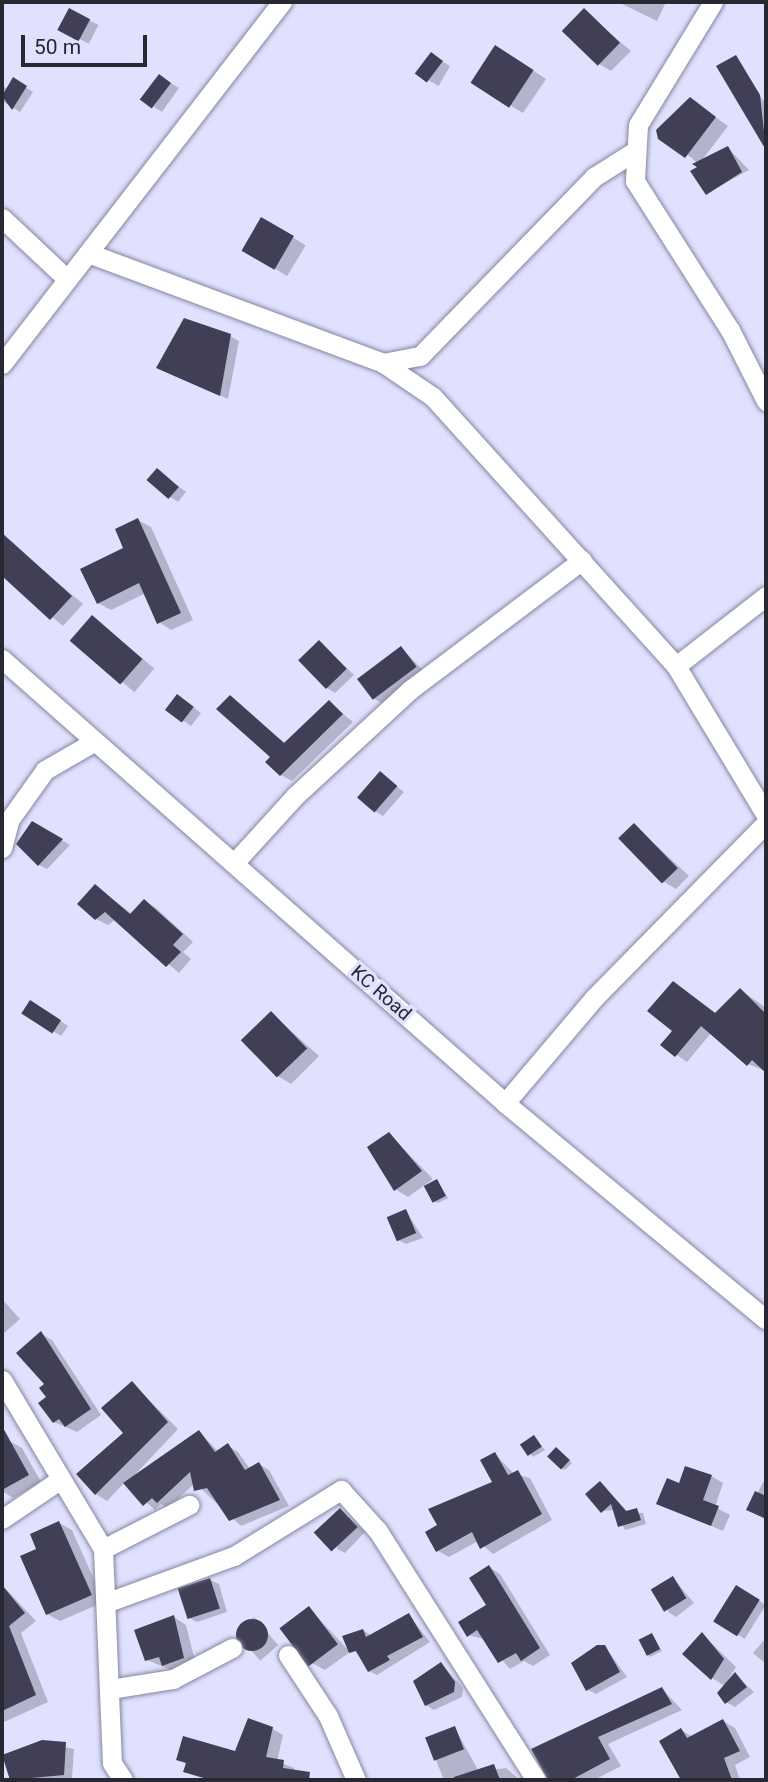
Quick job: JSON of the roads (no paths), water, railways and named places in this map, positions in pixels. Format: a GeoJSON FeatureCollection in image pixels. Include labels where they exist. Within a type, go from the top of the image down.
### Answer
{"type":"FeatureCollection","features":[{"type":"Feature","properties":{"kind":"street"},"geometry":{"type":"LineString","coordinates":[[2,363],[282,2]]}},
{"type":"Feature","properties":{"kind":"street"},"geometry":{"type":"LineString","coordinates":[[713,2],[638,125],[632,153],[635,181],[657,221],[730,330],[766,401]]}},
{"type":"Feature","properties":{"kind":"street"},"geometry":{"type":"LineString","coordinates":[[383,363],[420,356],[594,177],[632,153]]}},
{"type":"Feature","properties":{"kind":"street"},"geometry":{"type":"LineString","coordinates":[[2,218],[67,279]]}},
{"type":"Feature","properties":{"kind":"street"},"geometry":{"type":"LineString","coordinates":[[88,253],[383,363],[433,397],[676,666],[766,815]]}},
{"type":"Feature","properties":{"kind":"street"},"geometry":{"type":"LineString","coordinates":[[235,862],[295,796],[402,697],[582,560]]}},
{"type":"Feature","properties":{"kind":"street"},"geometry":{"type":"LineString","coordinates":[[676,666],[766,596]]}},
{"type":"Feature","properties":{"kind":"street","name":"KC Road"},"geometry":{"type":"LineString","coordinates":[[2,659],[92,743],[235,862],[505,1103],[766,1320]]}},
{"type":"Feature","properties":{"kind":"street"},"geometry":{"type":"LineString","coordinates":[[2,848],[10,819],[45,770],[92,743]]}},
{"type":"Feature","properties":{"kind":"street"},"geometry":{"type":"LineString","coordinates":[[505,1103],[603,988],[766,823]]}},
{"type":"Feature","properties":{"kind":"street"},"geometry":{"type":"LineString","coordinates":[[2,1380],[103,1549],[108,1602],[112,1763],[123,1780]]}},
{"type":"Feature","properties":{"kind":"street"},"geometry":{"type":"LineString","coordinates":[[2,1519],[61,1479]]}},
{"type":"Feature","properties":{"kind":"street"},"geometry":{"type":"LineString","coordinates":[[108,1602],[234,1556],[341,1490],[378,1531],[536,1780]]}},
{"type":"Feature","properties":{"kind":"street"},"geometry":{"type":"LineString","coordinates":[[103,1549],[189,1504]]}},
{"type":"Feature","properties":{"kind":"street"},"geometry":{"type":"LineString","coordinates":[[110,1689],[173,1679],[232,1648]]}},
{"type":"Feature","properties":{"kind":"street"},"geometry":{"type":"LineString","coordinates":[[288,1656],[328,1716],[356,1780]]}},
{"type":"Feature","properties":{"kind":"street"},"geometry":{"type":"LineString","coordinates":[[100,1780],[112,1763]]}}]}
